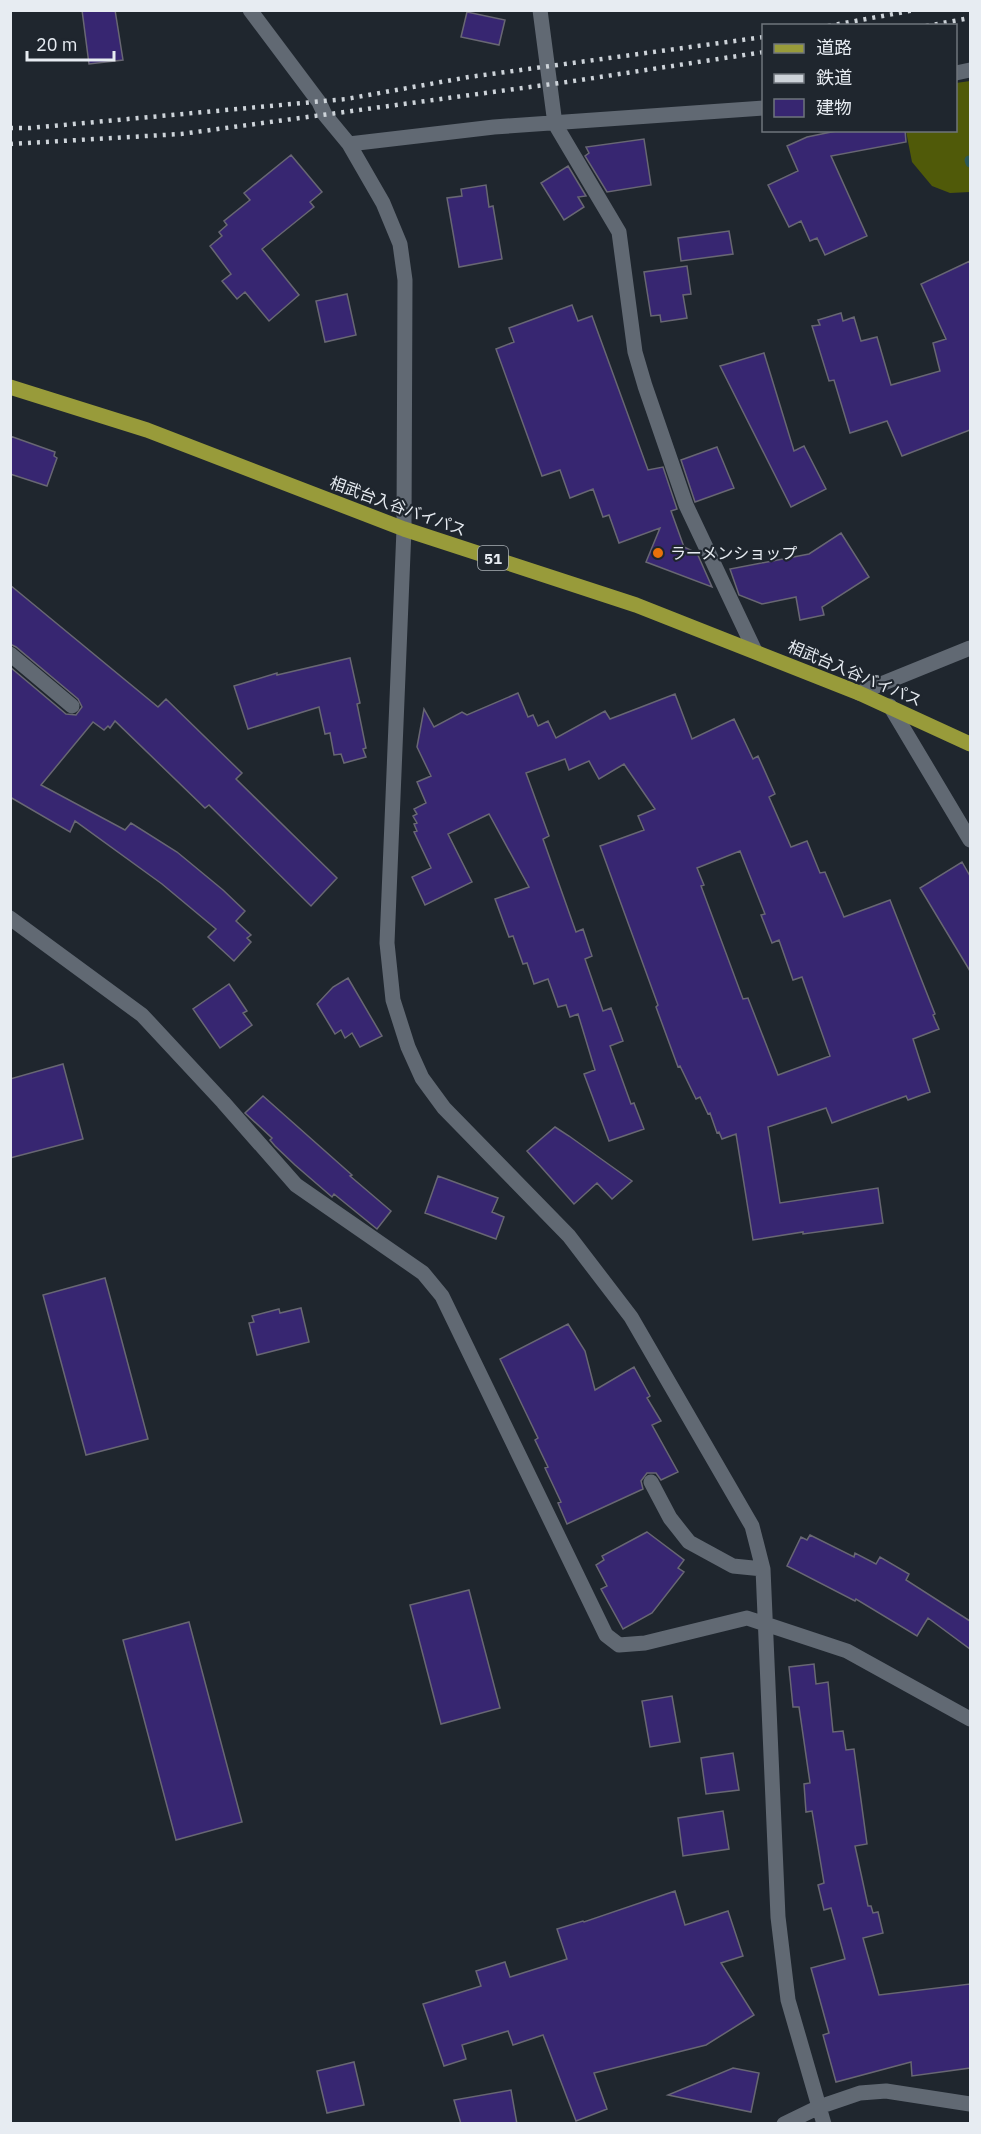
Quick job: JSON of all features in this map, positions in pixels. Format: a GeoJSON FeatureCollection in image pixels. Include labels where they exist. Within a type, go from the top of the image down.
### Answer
{"type":"FeatureCollection","features":[{"type":"Feature","properties":{"kind":"main road","name":"相武台入谷バイパス"},"geometry":{"type":"LineString","coordinates":[[10,387],[147,430],[404,529],[636,605],[859,693],[970,744]]}},
{"type":"Feature","properties":{"kind":"street"},"geometry":{"type":"LineString","coordinates":[[250,10],[319,102],[325,115],[349,144],[383,203],[400,244],[403,262],[405,280],[404,529],[387,943],[393,1000],[408,1047],[422,1078],[444,1108],[569,1236],[631,1317],[752,1526],[763,1569],[770,1780],[778,1917],[788,2000],[824,2124]]}},
{"type":"Feature","properties":{"kind":"street"},"geometry":{"type":"LineString","coordinates":[[540,10],[555,124],[619,232],[635,352],[645,386],[686,505],[755,651]]}},
{"type":"Feature","properties":{"kind":"street"},"geometry":{"type":"LineString","coordinates":[[349,144],[494,127],[762,108]]}},
{"type":"Feature","properties":{"kind":"street"},"geometry":{"type":"LineString","coordinates":[[859,693],[970,648]]}},
{"type":"Feature","properties":{"kind":"street"},"geometry":{"type":"LineString","coordinates":[[10,654],[72,706]]}},
{"type":"Feature","properties":{"kind":"street"},"geometry":{"type":"LineString","coordinates":[[890,706],[970,840]]}},
{"type":"Feature","properties":{"kind":"street"},"geometry":{"type":"LineString","coordinates":[[10,918],[141,1015],[223,1102],[296,1185],[423,1273],[442,1296],[606,1635],[619,1645],[645,1643],[747,1618],[765,1622],[847,1651],[970,1719]]}},
{"type":"Feature","properties":{"kind":"street"},"geometry":{"type":"LineString","coordinates":[[651,1482],[670,1518],[689,1542],[733,1566],[763,1569]]}},
{"type":"Feature","properties":{"kind":"street"},"geometry":{"type":"LineString","coordinates":[[784,2124],[819,2107],[860,2093],[886,2091],[970,2104]]}},
{"type":"Feature","properties":{"kind":"green space"},"geometry":{"type":"Polygon","coordinates":[[[970,81],[970,192],[950,193],[932,186],[912,162],[906,132],[957,132],[957,83],[970,81]]]}},
{"type":"Feature","properties":{"kind":"building"},"geometry":{"type":"Polygon","coordinates":[[[82,10],[115,10],[123,60],[89,64],[82,10]]]}},
{"type":"Feature","properties":{"kind":"building"},"geometry":{"type":"Polygon","coordinates":[[[467,12],[505,20],[499,45],[461,37],[467,12]]]}},
{"type":"Feature","properties":{"kind":"building"},"geometry":{"type":"Polygon","coordinates":[[[831,132],[905,132],[906,142],[831,156],[867,236],[825,255],[817,238],[810,241],[801,221],[789,227],[768,185],[798,171],[787,146],[807,137],[831,132]]]}},
{"type":"Feature","properties":{"kind":"building"},"geometry":{"type":"Polygon","coordinates":[[[644,139],[651,185],[607,192],[585,156],[589,153],[586,147],[644,139]]]}},
{"type":"Feature","properties":{"kind":"building"},"geometry":{"type":"Polygon","coordinates":[[[291,155],[322,192],[310,202],[314,207],[262,249],[299,295],[269,321],[245,292],[237,299],[222,281],[231,274],[210,246],[222,236],[219,232],[227,225],[224,221],[250,200],[244,193],[291,155]]]}},
{"type":"Feature","properties":{"kind":"building"},"geometry":{"type":"Polygon","coordinates":[[[568,166],[586,196],[578,197],[584,207],[564,220],[541,183],[568,166]]]}},
{"type":"Feature","properties":{"kind":"building"},"geometry":{"type":"Polygon","coordinates":[[[486,185],[489,207],[493,206],[502,259],[459,267],[447,198],[462,196],[461,189],[486,185]]]}},
{"type":"Feature","properties":{"kind":"building"},"geometry":{"type":"Polygon","coordinates":[[[729,231],[733,254],[681,261],[678,238],[729,231]]]}},
{"type":"Feature","properties":{"kind":"building"},"geometry":{"type":"Polygon","coordinates":[[[970,261],[970,430],[902,456],[887,421],[850,433],[834,380],[829,381],[812,326],[820,325],[818,320],[841,313],[843,321],[854,317],[861,341],[877,337],[891,385],[940,371],[933,343],[946,339],[921,284],[970,261]]]}},
{"type":"Feature","properties":{"kind":"building"},"geometry":{"type":"Polygon","coordinates":[[[687,266],[691,294],[683,295],[687,318],[661,322],[660,315],[651,316],[644,272],[687,266]]]}},
{"type":"Feature","properties":{"kind":"building"},"geometry":{"type":"Polygon","coordinates":[[[347,294],[356,335],[325,342],[316,301],[347,294]]]}},
{"type":"Feature","properties":{"kind":"building"},"geometry":{"type":"Polygon","coordinates":[[[572,305],[578,321],[592,316],[648,470],[663,467],[677,509],[671,511],[684,547],[697,553],[712,587],[646,562],[660,528],[619,543],[609,515],[603,517],[593,489],[570,498],[560,470],[542,476],[496,349],[514,342],[509,328],[572,305]]]}},
{"type":"Feature","properties":{"kind":"building"},"geometry":{"type":"Polygon","coordinates":[[[764,353],[794,451],[804,446],[826,489],[791,507],[720,366],[764,353]]]}},
{"type":"Feature","properties":{"kind":"building"},"geometry":{"type":"Polygon","coordinates":[[[10,436],[55,452],[54,456],[57,458],[47,486],[10,474],[10,436]]]}},
{"type":"Feature","properties":{"kind":"building"},"geometry":{"type":"Polygon","coordinates":[[[717,447],[734,488],[695,502],[681,460],[717,447]]]}},
{"type":"Feature","properties":{"kind":"building"},"geometry":{"type":"Polygon","coordinates":[[[841,533],[869,577],[822,607],[824,615],[800,620],[796,597],[762,604],[739,595],[730,569],[809,554],[841,533]]]}},
{"type":"Feature","properties":{"kind":"building"},"geometry":{"type":"Polygon","coordinates":[[[10,585],[158,707],[166,699],[242,773],[236,779],[337,878],[311,906],[209,805],[205,808],[115,721],[110,728],[108,726],[104,730],[93,722],[41,785],[125,830],[131,823],[177,852],[223,890],[245,911],[236,921],[251,935],[247,938],[251,942],[234,961],[208,937],[216,929],[162,884],[75,821],[70,832],[10,797],[10,667],[66,714],[76,715],[82,707],[78,699],[10,644],[10,585]]]}},
{"type":"Feature","properties":{"kind":"building"},"geometry":{"type":"Polygon","coordinates":[[[350,658],[360,703],[357,704],[366,757],[344,763],[341,754],[334,755],[330,733],[325,734],[319,707],[248,729],[234,686],[277,673],[277,675],[350,658]]]}},
{"type":"Feature","properties":{"kind":"building"},"geometry":{"type":"Polygon","coordinates":[[[518,693],[528,717],[533,715],[538,726],[548,721],[556,738],[605,711],[610,719],[675,694],[692,739],[734,719],[753,759],[758,756],[775,794],[769,797],[791,847],[807,841],[820,873],[825,872],[844,917],[890,900],[939,1029],[913,1039],[930,1092],[908,1100],[906,1096],[832,1123],[826,1108],[768,1127],[780,1203],[878,1188],[883,1223],[753,1240],[736,1134],[722,1139],[719,1132],[717,1133],[710,1113],[708,1114],[700,1097],[696,1099],[680,1066],[678,1067],[600,846],[644,830],[638,816],[655,809],[624,764],[599,779],[589,761],[569,770],[565,759],[526,773],[549,836],[543,839],[576,932],[583,929],[592,956],[585,959],[603,1011],[611,1008],[623,1041],[610,1046],[631,1104],[634,1103],[644,1129],[609,1141],[584,1074],[595,1070],[578,1014],[570,1017],[566,1005],[558,1007],[548,979],[534,984],[527,963],[523,964],[513,936],[509,937],[495,899],[529,887],[489,814],[448,834],[472,882],[425,905],[412,877],[431,868],[414,832],[417,831],[414,824],[417,823],[413,816],[417,814],[414,809],[426,803],[417,782],[431,776],[417,747],[424,709],[434,727],[462,712],[467,715],[518,693]],[[740,851],[697,868],[704,885],[701,886],[743,999],[748,998],[778,1075],[830,1056],[802,977],[793,980],[779,940],[772,943],[761,915],[765,914],[740,851]]]}},
{"type":"Feature","properties":{"kind":"building"},"geometry":{"type":"Polygon","coordinates":[[[962,862],[970,876],[970,971],[920,888],[962,862]]]}},
{"type":"Feature","properties":{"kind":"building"},"geometry":{"type":"Polygon","coordinates":[[[348,978],[382,1036],[360,1047],[352,1033],[345,1038],[341,1030],[335,1034],[317,1004],[333,987],[348,978]]]}},
{"type":"Feature","properties":{"kind":"building"},"geometry":{"type":"Polygon","coordinates":[[[229,984],[247,1011],[243,1013],[252,1025],[220,1048],[193,1009],[229,984]]]}},
{"type":"Feature","properties":{"kind":"building"},"geometry":{"type":"Polygon","coordinates":[[[63,1064],[83,1139],[10,1158],[10,1079],[63,1064]]]}},
{"type":"Feature","properties":{"kind":"building"},"geometry":{"type":"Polygon","coordinates":[[[263,1096],[391,1211],[377,1229],[334,1194],[332,1197],[295,1165],[275,1146],[270,1140],[272,1138],[245,1113],[263,1096]]]}},
{"type":"Feature","properties":{"kind":"building"},"geometry":{"type":"Polygon","coordinates":[[[555,1127],[632,1181],[612,1199],[597,1183],[574,1204],[527,1151],[555,1127]]]}},
{"type":"Feature","properties":{"kind":"building"},"geometry":{"type":"Polygon","coordinates":[[[438,1176],[498,1198],[492,1212],[504,1217],[496,1239],[425,1213],[438,1176]]]}},
{"type":"Feature","properties":{"kind":"building"},"geometry":{"type":"Polygon","coordinates":[[[105,1278],[148,1439],[86,1455],[43,1295],[105,1278]]]}},
{"type":"Feature","properties":{"kind":"building"},"geometry":{"type":"Polygon","coordinates":[[[301,1308],[309,1342],[257,1355],[249,1323],[254,1322],[252,1316],[279,1309],[280,1313],[301,1308]]]}},
{"type":"Feature","properties":{"kind":"building"},"geometry":{"type":"Polygon","coordinates":[[[568,1324],[585,1351],[595,1390],[634,1367],[650,1396],[647,1398],[661,1421],[652,1425],[678,1472],[661,1480],[656,1473],[647,1473],[641,1481],[643,1489],[567,1524],[558,1503],[561,1502],[545,1468],[548,1467],[535,1440],[538,1438],[500,1359],[568,1324]]]}},
{"type":"Feature","properties":{"kind":"building"},"geometry":{"type":"Polygon","coordinates":[[[647,1532],[684,1560],[678,1568],[684,1572],[652,1613],[623,1629],[601,1589],[607,1586],[596,1565],[604,1560],[602,1556],[647,1532]]]}},
{"type":"Feature","properties":{"kind":"building"},"geometry":{"type":"Polygon","coordinates":[[[810,1535],[854,1557],[855,1553],[876,1564],[880,1557],[909,1574],[906,1580],[970,1621],[970,1649],[928,1618],[917,1636],[856,1599],[855,1601],[787,1566],[801,1537],[807,1540],[810,1535]]]}},
{"type":"Feature","properties":{"kind":"building"},"geometry":{"type":"Polygon","coordinates":[[[469,1590],[500,1708],[441,1724],[410,1605],[469,1590]]]}},
{"type":"Feature","properties":{"kind":"building"},"geometry":{"type":"Polygon","coordinates":[[[189,1622],[242,1822],[176,1840],[123,1640],[189,1622]]]}},
{"type":"Feature","properties":{"kind":"building"},"geometry":{"type":"Polygon","coordinates":[[[814,1664],[816,1684],[828,1682],[833,1732],[843,1731],[846,1750],[854,1749],[867,1844],[855,1846],[868,1906],[871,1906],[873,1913],[878,1912],[883,1933],[863,1938],[879,1995],[970,1984],[970,2068],[912,2076],[911,2062],[836,2082],[823,2035],[829,2033],[811,1968],[845,1959],[831,1908],[824,1910],[818,1885],[824,1883],[812,1811],[806,1812],[804,1784],[810,1783],[799,1707],[793,1707],[789,1667],[814,1664]]]}},
{"type":"Feature","properties":{"kind":"building"},"geometry":{"type":"Polygon","coordinates":[[[672,1696],[680,1742],[650,1747],[642,1701],[672,1696]]]}},
{"type":"Feature","properties":{"kind":"building"},"geometry":{"type":"Polygon","coordinates":[[[733,1753],[739,1790],[706,1794],[701,1758],[733,1753]]]}},
{"type":"Feature","properties":{"kind":"building"},"geometry":{"type":"Polygon","coordinates":[[[723,1811],[729,1849],[683,1856],[678,1818],[723,1811]]]}},
{"type":"Feature","properties":{"kind":"building"},"geometry":{"type":"Polygon","coordinates":[[[675,1891],[685,1925],[728,1911],[743,1956],[721,1963],[754,2015],[706,2045],[594,2073],[607,2109],[576,2121],[543,2035],[513,2045],[508,2031],[462,2045],[466,2059],[444,2066],[423,2004],[481,1986],[476,1971],[505,1962],[510,1977],[567,1959],[557,1929],[675,1891]]]}},
{"type":"Feature","properties":{"kind":"building"},"geometry":{"type":"Polygon","coordinates":[[[354,2062],[364,2105],[327,2113],[317,2071],[354,2062]]]}},
{"type":"Feature","properties":{"kind":"building"},"geometry":{"type":"Polygon","coordinates":[[[733,2068],[759,2073],[751,2112],[668,2095],[733,2068]]]}},
{"type":"Feature","properties":{"kind":"building"},"geometry":{"type":"Polygon","coordinates":[[[511,2090],[517,2124],[461,2124],[454,2100],[511,2090]]]}},
{"type":"Feature","properties":{"kind":"railway"},"geometry":{"type":"LineString","coordinates":[[839,24],[915,10]]}},
{"type":"Feature","properties":{"kind":"railway"},"geometry":{"type":"LineString","coordinates":[[937,24],[970,18]]}},
{"type":"Feature","properties":{"kind":"railway"},"geometry":{"type":"LineString","coordinates":[[10,128],[346,99],[469,77],[762,37]]}},
{"type":"Feature","properties":{"kind":"railway"},"geometry":{"type":"LineString","coordinates":[[10,144],[181,134],[567,82],[762,52]]}},
{"type":"Feature","properties":{"kind":"place","name":"ラーメンショップ"},"geometry":{"type":"Point","coordinates":[658,553]}}]}
